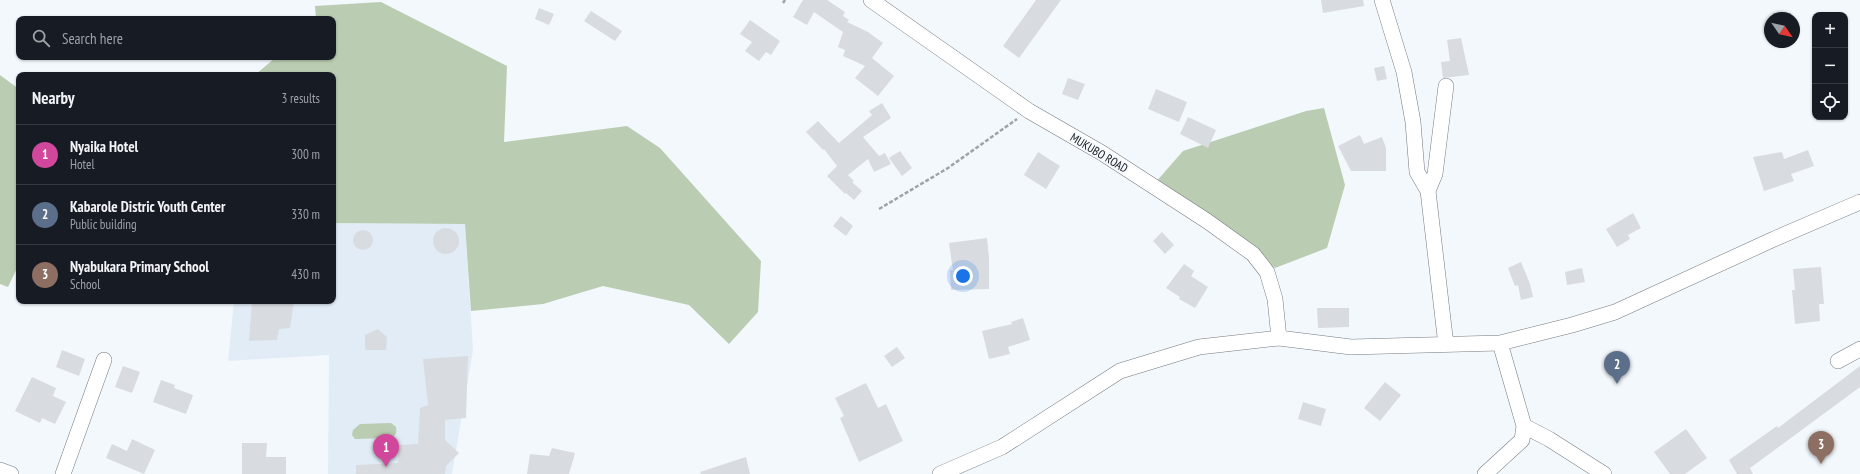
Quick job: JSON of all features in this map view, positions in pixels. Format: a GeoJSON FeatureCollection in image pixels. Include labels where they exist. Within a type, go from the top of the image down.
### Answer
{"type":"FeatureCollection","features":[{"type":"Feature","properties":{"kind":"street","name":"MUKUBO ROAD"},"geometry":{"type":"LineString","coordinates":[[871,0],[1029,111],[1102,153],[1207,221],[1253,254],[1267,272],[1275,299],[1279,338]]}},
{"type":"Feature","properties":{"kind":"street"},"geometry":{"type":"LineString","coordinates":[[1382,0],[1404,72],[1413,122],[1417,172],[1428,191],[1446,345]]}},
{"type":"Feature","properties":{"kind":"street"},"geometry":{"type":"LineString","coordinates":[[1428,191],[1435,174],[1446,86]]}},
{"type":"Feature","properties":{"kind":"street"},"geometry":{"type":"LineString","coordinates":[[940,474],[1002,447],[1120,371],[1199,347],[1279,338],[1351,347],[1500,343],[1572,325],[1615,312],[1774,239],[1860,202]]}},
{"type":"Feature","properties":{"kind":"street"},"geometry":{"type":"LineString","coordinates":[[1485,474],[1522,440],[1524,426],[1500,343]]}},
{"type":"Feature","properties":{"kind":"street"},"geometry":{"type":"LineString","coordinates":[[1838,361],[1860,349]]}},
{"type":"Feature","properties":{"kind":"street"},"geometry":{"type":"LineString","coordinates":[[63,474],[104,360]]}},
{"type":"Feature","properties":{"kind":"street"},"geometry":{"type":"LineString","coordinates":[[1524,426],[1549,439],[1604,474]]}},
{"type":"Feature","properties":{"kind":"street"},"geometry":{"type":"LineString","coordinates":[[0,470],[11,474]]}},
{"type":"Feature","properties":{"kind":"path"},"geometry":{"type":"LineString","coordinates":[[783,3],[786,0]]}},
{"type":"Feature","properties":{"kind":"path"},"geometry":{"type":"LineString","coordinates":[[879,209],[948,168],[1029,111]]}},
{"type":"Feature","properties":{"kind":"shaded area"},"geometry":{"type":"Polygon","coordinates":[[[336,223],[465,224],[473,350],[452,474],[328,474],[329,355],[228,361],[234,304],[336,304],[336,223]]]}},
{"type":"Feature","properties":{"kind":"green space"},"geometry":{"type":"Polygon","coordinates":[[[381,2],[507,66],[504,142],[627,126],[660,148],[761,261],[758,312],[729,344],[689,305],[603,286],[543,304],[471,311],[465,224],[336,223],[336,72],[258,72],[272,60],[336,60],[336,16],[316,16],[315,6],[381,2]]]}},
{"type":"Feature","properties":{"kind":"green space"},"geometry":{"type":"Polygon","coordinates":[[[0,75],[16,87],[16,270],[8,287],[0,284],[0,75]]]}},
{"type":"Feature","properties":{"kind":"green space"},"geometry":{"type":"Polygon","coordinates":[[[1324,108],[1345,185],[1327,248],[1275,268],[1255,250],[1155,183],[1183,151],[1306,111],[1324,108]]]}},
{"type":"Feature","properties":{"kind":"green space"},"geometry":{"type":"Polygon","coordinates":[[[391,423],[396,427],[396,434],[390,438],[355,439],[352,435],[353,430],[360,424],[391,423]]]}},
{"type":"Feature","properties":{"kind":"building"},"geometry":{"type":"Polygon","coordinates":[[[803,0],[827,0],[845,12],[843,16],[849,20],[847,22],[868,32],[883,43],[872,58],[894,76],[878,96],[855,78],[865,66],[843,56],[845,50],[838,47],[843,32],[814,12],[807,25],[793,17],[803,0]]]}},
{"type":"Feature","properties":{"kind":"building"},"geometry":{"type":"Polygon","coordinates":[[[1036,0],[1061,0],[1019,58],[1003,46],[1036,0]]]}},
{"type":"Feature","properties":{"kind":"building"},"geometry":{"type":"Polygon","coordinates":[[[1321,0],[1363,0],[1364,6],[1323,13],[1321,0]]]}},
{"type":"Feature","properties":{"kind":"building"},"geometry":{"type":"Polygon","coordinates":[[[539,8],[554,14],[549,25],[535,19],[539,8]]]}},
{"type":"Feature","properties":{"kind":"building"},"geometry":{"type":"Polygon","coordinates":[[[591,11],[622,31],[615,41],[584,21],[591,11]]]}},
{"type":"Feature","properties":{"kind":"building"},"geometry":{"type":"Polygon","coordinates":[[[750,20],[780,41],[771,55],[766,52],[759,61],[745,51],[752,42],[740,34],[750,20]]]}},
{"type":"Feature","properties":{"kind":"building"},"geometry":{"type":"Polygon","coordinates":[[[1461,38],[1469,75],[1443,78],[1441,62],[1450,61],[1447,40],[1461,38]]]}},
{"type":"Feature","properties":{"kind":"building"},"geometry":{"type":"Polygon","coordinates":[[[1384,66],[1387,79],[1377,81],[1374,68],[1384,66]]]}},
{"type":"Feature","properties":{"kind":"building"},"geometry":{"type":"Polygon","coordinates":[[[1068,78],[1085,84],[1078,100],[1062,94],[1068,78]]]}},
{"type":"Feature","properties":{"kind":"building"},"geometry":{"type":"Polygon","coordinates":[[[1156,89],[1187,102],[1179,122],[1148,109],[1156,89]]]}},
{"type":"Feature","properties":{"kind":"building"},"geometry":{"type":"Polygon","coordinates":[[[882,103],[891,118],[863,137],[879,156],[885,153],[891,164],[874,172],[868,159],[848,175],[854,181],[852,182],[862,191],[854,200],[846,193],[845,194],[827,176],[837,166],[824,149],[823,150],[806,132],[818,121],[839,143],[872,115],[869,111],[882,103]]]}},
{"type":"Feature","properties":{"kind":"building"},"geometry":{"type":"Polygon","coordinates":[[[1188,117],[1216,130],[1208,148],[1180,134],[1188,117]]]}},
{"type":"Feature","properties":{"kind":"building"},"geometry":{"type":"Polygon","coordinates":[[[1360,135],[1364,144],[1382,137],[1386,148],[1386,171],[1351,171],[1338,146],[1360,135]]]}},
{"type":"Feature","properties":{"kind":"building"},"geometry":{"type":"Polygon","coordinates":[[[1808,150],[1814,166],[1791,174],[1794,181],[1764,191],[1753,157],[1782,152],[1784,159],[1808,150]]]}},
{"type":"Feature","properties":{"kind":"building"},"geometry":{"type":"Polygon","coordinates":[[[900,151],[912,168],[902,176],[889,158],[900,151]]]}},
{"type":"Feature","properties":{"kind":"building"},"geometry":{"type":"Polygon","coordinates":[[[1038,152],[1060,166],[1046,189],[1024,175],[1038,152]]]}},
{"type":"Feature","properties":{"kind":"building"},"geometry":{"type":"Polygon","coordinates":[[[1633,213],[1641,228],[1628,235],[1630,239],[1617,247],[1606,229],[1633,213]]]}},
{"type":"Feature","properties":{"kind":"building"},"geometry":{"type":"Polygon","coordinates":[[[841,216],[853,226],[846,236],[833,226],[841,216]]]}},
{"type":"Feature","properties":{"kind":"building"},"geometry":{"type":"Polygon","coordinates":[[[446,228],[455,232],[459,241],[455,250],[446,254],[437,250],[433,241],[437,232],[446,228]]]}},
{"type":"Feature","properties":{"kind":"building"},"geometry":{"type":"Polygon","coordinates":[[[363,230],[370,233],[373,240],[370,247],[363,250],[356,247],[353,240],[356,233],[363,230]]]}},
{"type":"Feature","properties":{"kind":"building"},"geometry":{"type":"Polygon","coordinates":[[[1162,232],[1174,245],[1165,254],[1153,241],[1162,232]]]}},
{"type":"Feature","properties":{"kind":"building"},"geometry":{"type":"Polygon","coordinates":[[[987,238],[989,258],[989,289],[951,290],[950,270],[953,270],[949,243],[987,238]]]}},
{"type":"Feature","properties":{"kind":"building"},"geometry":{"type":"Polygon","coordinates":[[[1521,262],[1530,284],[1533,297],[1521,300],[1518,285],[1515,286],[1508,268],[1521,262]]]}},
{"type":"Feature","properties":{"kind":"building"},"geometry":{"type":"Polygon","coordinates":[[[1184,264],[1194,271],[1191,276],[1208,287],[1195,308],[1179,299],[1180,297],[1166,288],[1184,264]]]}},
{"type":"Feature","properties":{"kind":"building"},"geometry":{"type":"Polygon","coordinates":[[[1821,267],[1824,304],[1819,304],[1820,321],[1795,324],[1792,290],[1795,290],[1793,269],[1821,267]]]}},
{"type":"Feature","properties":{"kind":"building"},"geometry":{"type":"Polygon","coordinates":[[[1582,268],[1585,282],[1567,285],[1565,272],[1582,268]]]}},
{"type":"Feature","properties":{"kind":"building"},"geometry":{"type":"Polygon","coordinates":[[[252,304],[294,304],[290,328],[279,329],[277,340],[249,341],[252,304]]]}},
{"type":"Feature","properties":{"kind":"building"},"geometry":{"type":"Polygon","coordinates":[[[1317,308],[1349,308],[1349,327],[1318,328],[1317,308]]]}},
{"type":"Feature","properties":{"kind":"building"},"geometry":{"type":"Polygon","coordinates":[[[1023,318],[1030,340],[1008,347],[1010,354],[989,359],[982,331],[1012,324],[1011,322],[1023,318]]]}},
{"type":"Feature","properties":{"kind":"building"},"geometry":{"type":"Polygon","coordinates":[[[378,329],[387,337],[386,350],[365,350],[365,335],[378,329]]]}},
{"type":"Feature","properties":{"kind":"building"},"geometry":{"type":"Polygon","coordinates":[[[897,347],[905,358],[892,367],[884,356],[897,347]]]}},
{"type":"Feature","properties":{"kind":"building"},"geometry":{"type":"Polygon","coordinates":[[[62,350],[85,359],[79,376],[56,367],[62,350]]]}},
{"type":"Feature","properties":{"kind":"building"},"geometry":{"type":"Polygon","coordinates":[[[468,356],[466,418],[445,420],[445,440],[459,453],[446,466],[445,474],[356,474],[356,465],[398,463],[399,445],[418,444],[420,408],[428,405],[423,359],[468,356]]]}},
{"type":"Feature","properties":{"kind":"building"},"geometry":{"type":"Polygon","coordinates":[[[123,366],[140,372],[132,393],[115,387],[123,366]]]}},
{"type":"Feature","properties":{"kind":"building"},"geometry":{"type":"Polygon","coordinates":[[[1860,366],[1860,387],[1750,468],[1753,474],[1737,474],[1729,460],[1777,426],[1778,428],[1860,366]]]}},
{"type":"Feature","properties":{"kind":"building"},"geometry":{"type":"Polygon","coordinates":[[[32,377],[56,388],[53,396],[66,402],[55,424],[42,418],[40,423],[15,411],[32,377]]]}},
{"type":"Feature","properties":{"kind":"building"},"geometry":{"type":"Polygon","coordinates":[[[161,380],[175,385],[174,388],[193,395],[186,414],[153,402],[161,380]]]}},
{"type":"Feature","properties":{"kind":"building"},"geometry":{"type":"Polygon","coordinates":[[[1385,382],[1401,395],[1380,421],[1364,408],[1385,382]]]}},
{"type":"Feature","properties":{"kind":"building"},"geometry":{"type":"Polygon","coordinates":[[[866,383],[878,408],[886,404],[903,441],[859,462],[840,418],[844,416],[835,398],[866,383]]]}},
{"type":"Feature","properties":{"kind":"building"},"geometry":{"type":"Polygon","coordinates":[[[1303,402],[1326,409],[1321,426],[1298,419],[1303,402]]]}},
{"type":"Feature","properties":{"kind":"building"},"geometry":{"type":"Polygon","coordinates":[[[1686,429],[1707,458],[1685,474],[1670,474],[1654,452],[1686,429]]]}},
{"type":"Feature","properties":{"kind":"building"},"geometry":{"type":"Polygon","coordinates":[[[132,439],[155,450],[144,474],[106,458],[112,444],[127,451],[132,439]]]}},
{"type":"Feature","properties":{"kind":"building"},"geometry":{"type":"Polygon","coordinates":[[[242,443],[267,443],[266,457],[286,457],[286,474],[242,474],[242,443]]]}},
{"type":"Feature","properties":{"kind":"building"},"geometry":{"type":"Polygon","coordinates":[[[552,448],[575,453],[569,474],[527,474],[530,454],[549,456],[552,448]]]}},
{"type":"Feature","properties":{"kind":"building"},"geometry":{"type":"Polygon","coordinates":[[[746,457],[750,474],[701,474],[700,472],[746,457]]]}},
{"type":"Feature","properties":{"kind":"place","name":"Kabarole Distric Youth Center"},"geometry":{"type":"Point","coordinates":[1617,384]}},
{"type":"Feature","properties":{"kind":"place","name":"Nyabukara Primary School"},"geometry":{"type":"Point","coordinates":[1821,464]}},
{"type":"Feature","properties":{"kind":"place","name":"Nyaika Hotel"},"geometry":{"type":"Point","coordinates":[386,467]}}]}
